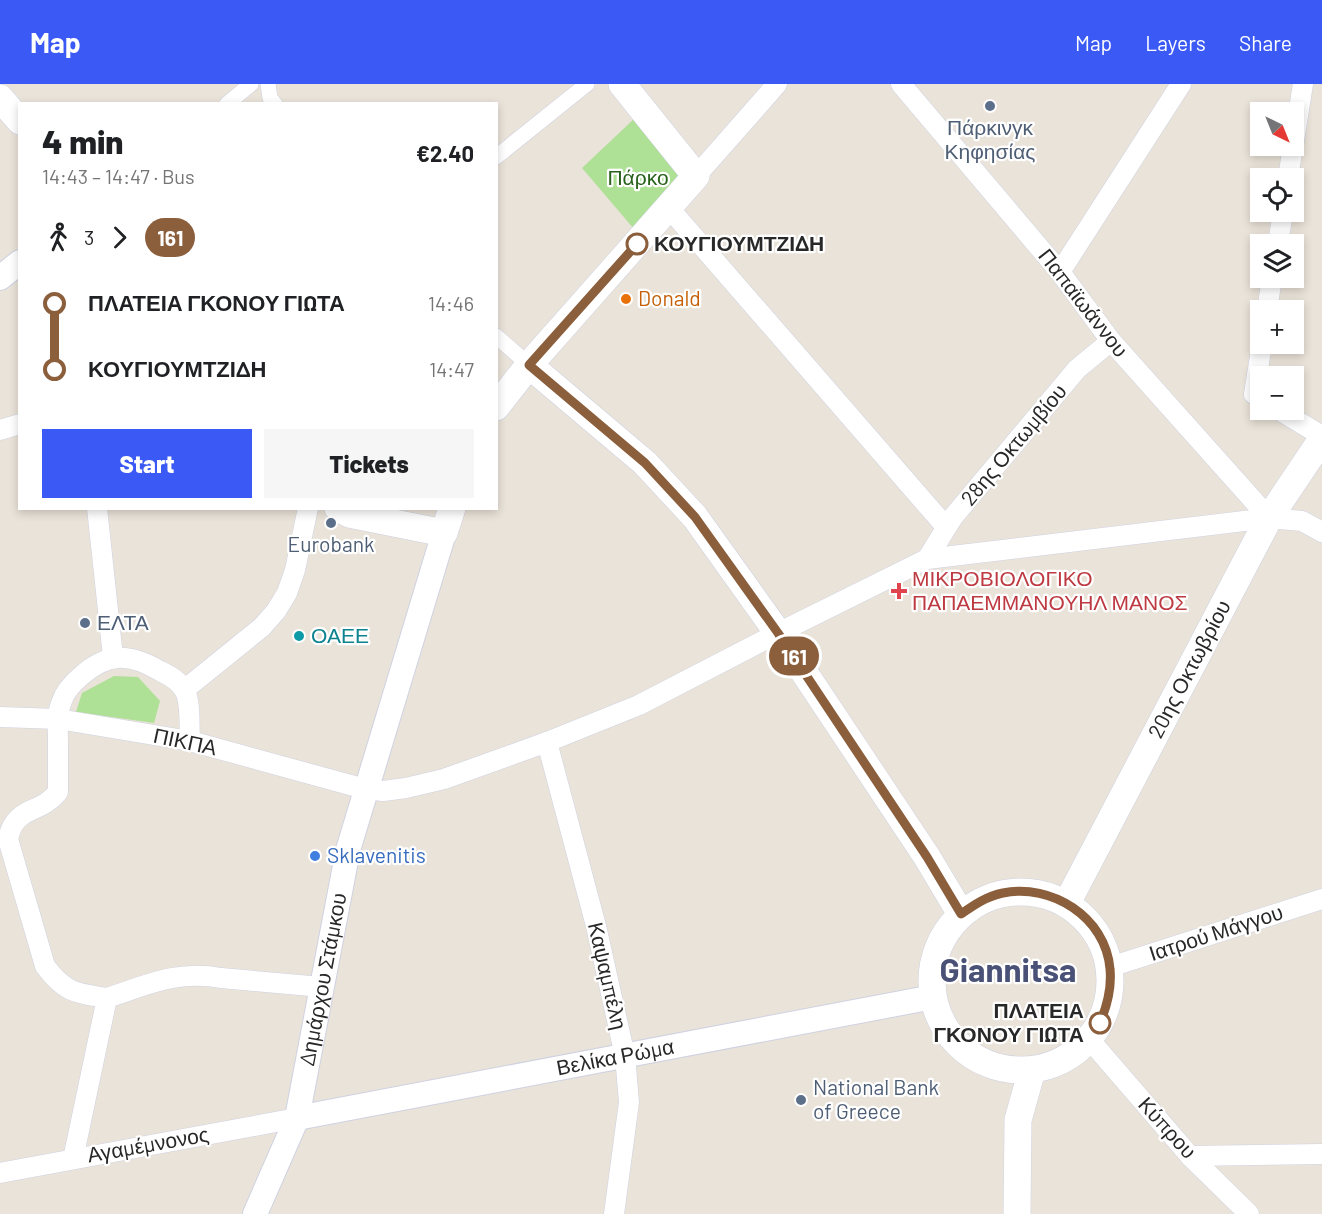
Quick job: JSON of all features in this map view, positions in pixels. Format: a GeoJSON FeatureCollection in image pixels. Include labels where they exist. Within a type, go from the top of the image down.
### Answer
{"type":"FeatureCollection","features":[{"type":"Feature","properties":{"kind":"main road"},"geometry":{"type":"LineString","coordinates":[[498,404],[529,365],[696,176],[622,84]]}},
{"type":"Feature","properties":{"kind":"main road"},"geometry":{"type":"LineString","coordinates":[[0,98],[18,119]]}},
{"type":"Feature","properties":{"kind":"main road"},"geometry":{"type":"LineString","coordinates":[[529,365],[645,463],[695,517],[778,633],[927,857],[961,914]]}},
{"type":"Feature","properties":{"kind":"main road","name":"20ης Οκτωβρίου"},"geometry":{"type":"LineString","coordinates":[[1067,903],[1269,518],[1322,438]]}},
{"type":"Feature","properties":{"kind":"main road"},"geometry":{"type":"LineString","coordinates":[[342,510],[349,514],[448,521]]}},
{"type":"Feature","properties":{"kind":"main road"},"geometry":{"type":"LineString","coordinates":[[1024,891],[1046,894],[1067,903],[1090,923],[1100,936],[1106,951],[1111,986],[1100,1023],[1089,1039],[1075,1052],[1047,1066],[1032,1070],[1012,1070],[975,1058],[958,1045],[945,1029],[933,997],[932,974],[936,951],[946,931],[961,914],[980,901],[1002,893],[1024,891]]}},
{"type":"Feature","properties":{"kind":"main road"},"geometry":{"type":"LineString","coordinates":[[1017,1214],[1018,1120],[1032,1070]]}},
{"type":"Feature","properties":{"kind":"street"},"geometry":{"type":"LineString","coordinates":[[229,102],[250,84]]}},
{"type":"Feature","properties":{"kind":"street"},"geometry":{"type":"LineString","coordinates":[[268,84],[270,98],[273,102]]}},
{"type":"Feature","properties":{"kind":"street"},"geometry":{"type":"LineString","coordinates":[[498,155],[586,84]]}},
{"type":"Feature","properties":{"kind":"street"},"geometry":{"type":"LineString","coordinates":[[696,176],[777,84]]}},
{"type":"Feature","properties":{"kind":"street","name":"Παπαϊωάννου"},"geometry":{"type":"LineString","coordinates":[[901,84],[1060,272],[1111,342],[1269,518]]}},
{"type":"Feature","properties":{"kind":"street"},"geometry":{"type":"LineString","coordinates":[[1060,272],[1180,84]]}},
{"type":"Feature","properties":{"kind":"street"},"geometry":{"type":"LineString","coordinates":[[1290,168],[1303,84]]}},
{"type":"Feature","properties":{"kind":"street"},"geometry":{"type":"LineString","coordinates":[[669,208],[946,527]]}},
{"type":"Feature","properties":{"kind":"street"},"geometry":{"type":"LineString","coordinates":[[0,278],[18,264]]}},
{"type":"Feature","properties":{"kind":"street"},"geometry":{"type":"LineString","coordinates":[[498,338],[529,365]]}},
{"type":"Feature","properties":{"kind":"street","name":"28ης Οκτωμβίου"},"geometry":{"type":"LineString","coordinates":[[927,559],[953,517],[1077,369],[1111,342]]}},
{"type":"Feature","properties":{"kind":"street"},"geometry":{"type":"LineString","coordinates":[[1294,420],[1322,438]]}},
{"type":"Feature","properties":{"kind":"street"},"geometry":{"type":"LineString","coordinates":[[0,430],[18,425]]}},
{"type":"Feature","properties":{"kind":"street"},"geometry":{"type":"LineString","coordinates":[[97,510],[113,657]]}},
{"type":"Feature","properties":{"kind":"street"},"geometry":{"type":"LineString","coordinates":[[184,690],[262,627],[276,611],[287,593],[295,570],[308,510]]}},
{"type":"Feature","properties":{"kind":"street"},"geometry":{"type":"LineString","coordinates":[[927,559],[1269,518],[1302,520],[1322,532]]}},
{"type":"Feature","properties":{"kind":"street","name":"Δημάρχου Στάμκου"},"geometry":{"type":"LineString","coordinates":[[255,1214],[297,1118],[348,850],[448,521]]}},
{"type":"Feature","properties":{"kind":"street","name":"ΠΙΚΠΑ"},"geometry":{"type":"LineString","coordinates":[[0,717],[58,719],[190,741],[365,789],[383,791],[406,788],[444,779],[547,742],[639,705],[927,559]]}},
{"type":"Feature","properties":{"kind":"street"},"geometry":{"type":"LineString","coordinates":[[190,741],[189,705],[184,690],[174,679],[144,662],[125,657],[113,657],[102,661],[74,682],[62,699],[58,719],[58,792],[52,800],[23,813],[15,820],[8,839],[45,966],[54,978],[78,994],[107,998],[160,980],[189,975],[322,987]]}},
{"type":"Feature","properties":{"kind":"street","name":"Καψαμπέλη"},"geometry":{"type":"LineString","coordinates":[[547,742],[596,926],[625,1056],[629,1102],[614,1214]]}},
{"type":"Feature","properties":{"kind":"street","name":"Ιατρού Μάγγου"},"geometry":{"type":"LineString","coordinates":[[1110,967],[1322,899]]}},
{"type":"Feature","properties":{"kind":"street","name":"Βελίκα Ρώμα"},"geometry":{"type":"LineString","coordinates":[[297,1118],[933,997]]}},
{"type":"Feature","properties":{"kind":"street"},"geometry":{"type":"LineString","coordinates":[[73,1158],[107,998]]}},
{"type":"Feature","properties":{"kind":"street","name":"Κύπρου"},"geometry":{"type":"LineString","coordinates":[[1089,1039],[1190,1156],[1249,1214]]}},
{"type":"Feature","properties":{"kind":"street","name":"Αγαμέμνονος"},"geometry":{"type":"LineString","coordinates":[[0,1173],[297,1118]]}},
{"type":"Feature","properties":{"kind":"street"},"geometry":{"type":"LineString","coordinates":[[1190,1156],[1322,1154]]}},
{"type":"Feature","properties":{"kind":"green space","name":"Πάρκο"},"geometry":{"type":"Polygon","coordinates":[[[635,118],[692,186],[640,236],[582,168],[635,118]]]}},
{"type":"Feature","properties":{"kind":"green space"},"geometry":{"type":"Polygon","coordinates":[[[114,676],[138,677],[160,701],[154,723],[76,712],[82,693],[114,676]]]}},
{"type":"Feature","properties":{"kind":"bus line","name":"161"},"geometry":{"type":"LineString","coordinates":[[637,244],[529,365],[645,463],[695,517],[778,633],[927,857],[961,914],[980,901],[1002,893],[1024,891],[1046,894],[1067,903],[1090,923],[1100,936],[1110,967],[1111,986],[1100,1023]]}},
{"type":"Feature","properties":{"kind":"place","name":"Πάρκινγκ Κηφησίας"},"geometry":{"type":"Point","coordinates":[990,106]}},
{"type":"Feature","properties":{"kind":"place","name":"ΚΟΥΓΙΟΥΜΤΖΙΔΗ"},"geometry":{"type":"Point","coordinates":[637,244]}},
{"type":"Feature","properties":{"kind":"place","name":"Donald"},"geometry":{"type":"Point","coordinates":[626,299]}},
{"type":"Feature","properties":{"kind":"place","name":"Eurobank"},"geometry":{"type":"Point","coordinates":[331,523]}},
{"type":"Feature","properties":{"kind":"place","name":"ΜΙΚΡΟΒΙΟΛΟΓΙΚΟ ΠΑΠΑΕΜΜΑΝΟΥΗΛ ΜΑΝΟΣ"},"geometry":{"type":"Point","coordinates":[899,591]}},
{"type":"Feature","properties":{"kind":"place","name":"ΕΛΤΑ"},"geometry":{"type":"Point","coordinates":[85,623]}},
{"type":"Feature","properties":{"kind":"place","name":"ΟΑΕΕ"},"geometry":{"type":"Point","coordinates":[299,636]}},
{"type":"Feature","properties":{"kind":"place","name":"Sklavenitis"},"geometry":{"type":"Point","coordinates":[315,856]}},
{"type":"Feature","properties":{"kind":"place","name":"ΠΛΑΤΕΙΑ ΓΚΟΝΟΥ ΓΙΩΤΑ"},"geometry":{"type":"Point","coordinates":[1100,1023]}},
{"type":"Feature","properties":{"kind":"place","name":"National Bank of Greece"},"geometry":{"type":"Point","coordinates":[801,1100]}},
{"type":"Feature","properties":{"kind":"district","name":"Giannitsa"},"geometry":{"type":"Point","coordinates":[1008,970]}}]}
